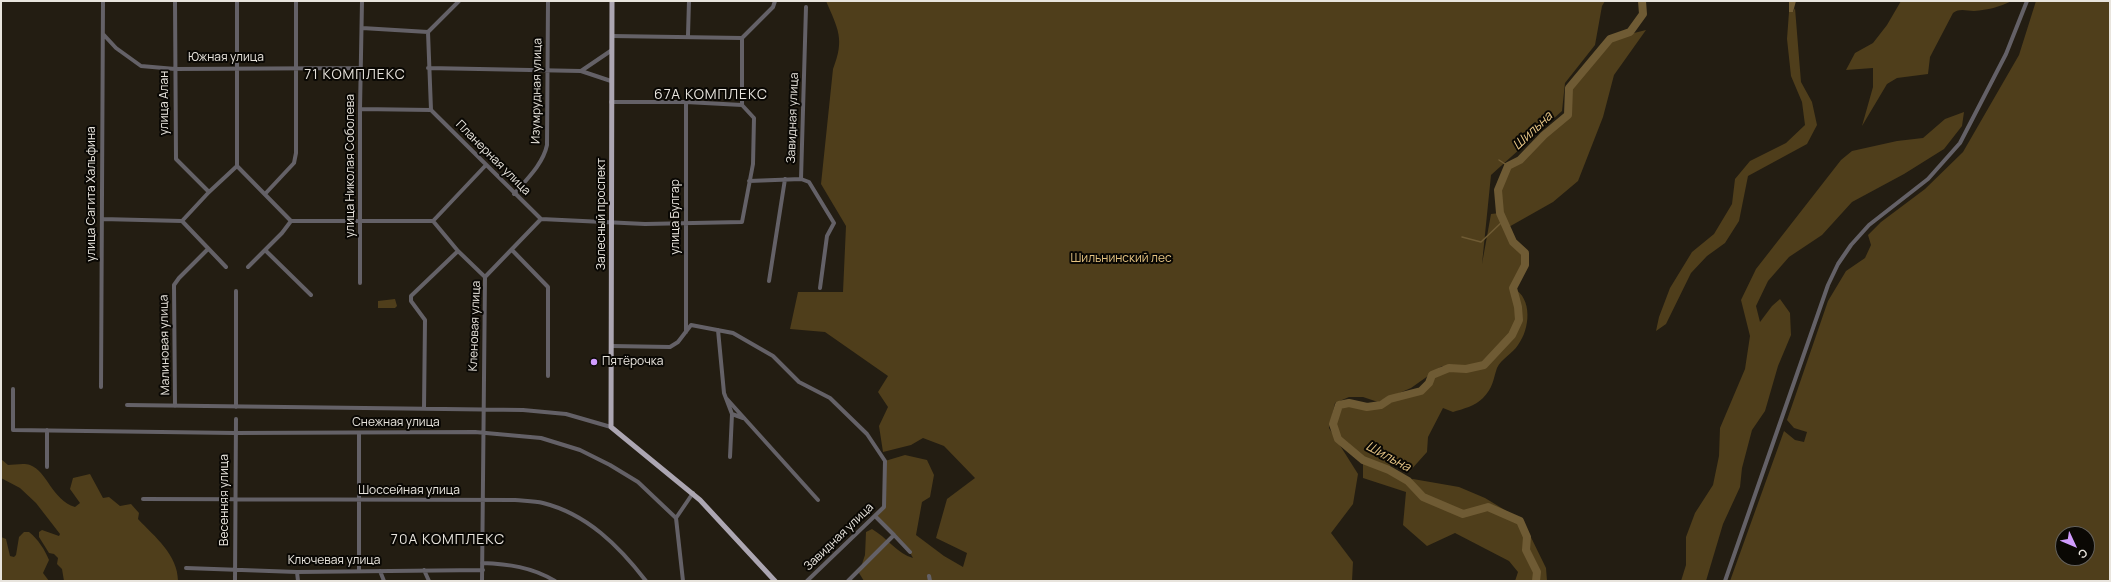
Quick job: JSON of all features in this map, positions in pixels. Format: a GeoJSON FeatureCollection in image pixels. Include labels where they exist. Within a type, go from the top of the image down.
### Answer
{"type":"FeatureCollection","features":[{"type":"Feature","properties":{"kind":"main road","name":"Залесный проспект"},"geometry":{"type":"LineString","coordinates":[[611,427],[612,1]]}},
{"type":"Feature","properties":{"kind":"main road"},"geometry":{"type":"LineString","coordinates":[[611,427],[693,493],[775,581]]}},
{"type":"Feature","properties":{"kind":"street","name":"улица Сагита Хальфина"},"geometry":{"type":"LineString","coordinates":[[101,387],[103,1]]}},
{"type":"Feature","properties":{"kind":"street","name":"улица Алан"},"geometry":{"type":"LineString","coordinates":[[175,1],[176,159],[209,192]]}},
{"type":"Feature","properties":{"kind":"street"},"geometry":{"type":"LineString","coordinates":[[237,1],[237,166],[291,221],[433,221],[486,165]]}},
{"type":"Feature","properties":{"kind":"street"},"geometry":{"type":"LineString","coordinates":[[265,194],[294,163],[297,68],[296,1]]}},
{"type":"Feature","properties":{"kind":"street","name":"улица Николая Соболева"},"geometry":{"type":"LineString","coordinates":[[360,283],[360,109],[362,1]]}},
{"type":"Feature","properties":{"kind":"street"},"geometry":{"type":"LineString","coordinates":[[360,109],[431,110],[428,68],[428,32],[459,1]]}},
{"type":"Feature","properties":{"kind":"street","name":"Изумрудная улица"},"geometry":{"type":"LineString","coordinates":[[514,194],[545,154],[547,145],[548,1]]}},
{"type":"Feature","properties":{"kind":"street"},"geometry":{"type":"LineString","coordinates":[[688,35],[689,1]]}},
{"type":"Feature","properties":{"kind":"street"},"geometry":{"type":"LineString","coordinates":[[541,219],[645,224],[742,222],[753,164],[754,118],[742,105],[742,38],[773,7],[775,1]]}},
{"type":"Feature","properties":{"kind":"street"},"geometry":{"type":"LineString","coordinates":[[1725,581],[1826,292],[1838,264],[1851,245],[1869,225],[1928,179],[1960,142],[2006,54],[2027,1]]}},
{"type":"Feature","properties":{"kind":"street","name":"Завидная улица"},"geometry":{"type":"LineString","coordinates":[[806,7],[801,179],[809,182],[834,223],[827,236],[820,288]]}},
{"type":"Feature","properties":{"kind":"street"},"geometry":{"type":"LineString","coordinates":[[362,28],[428,32]]}},
{"type":"Feature","properties":{"kind":"street","name":"Южная улица"},"geometry":{"type":"LineString","coordinates":[[103,34],[116,48],[141,66],[175,69],[361,68]]}},
{"type":"Feature","properties":{"kind":"street"},"geometry":{"type":"LineString","coordinates":[[612,36],[688,35],[742,38]]}},
{"type":"Feature","properties":{"kind":"street"},"geometry":{"type":"LineString","coordinates":[[581,71],[612,50]]}},
{"type":"Feature","properties":{"kind":"street"},"geometry":{"type":"LineString","coordinates":[[428,68],[581,71],[611,81]]}},
{"type":"Feature","properties":{"kind":"street"},"geometry":{"type":"LineString","coordinates":[[611,102],[686,102],[742,105]]}},
{"type":"Feature","properties":{"kind":"street","name":"улица Булгар"},"geometry":{"type":"LineString","coordinates":[[686,102],[686,332]]}},
{"type":"Feature","properties":{"kind":"street","name":"Планерная улица"},"geometry":{"type":"LineString","coordinates":[[431,110],[514,194],[541,219]]}},
{"type":"Feature","properties":{"kind":"street"},"geometry":{"type":"LineString","coordinates":[[182,221],[209,192],[237,166]]}},
{"type":"Feature","properties":{"kind":"street","name":"Завидная улица"},"geometry":{"type":"LineString","coordinates":[[769,281],[785,179]]}},
{"type":"Feature","properties":{"kind":"street"},"geometry":{"type":"LineString","coordinates":[[750,181],[801,179]]}},
{"type":"Feature","properties":{"kind":"street"},"geometry":{"type":"LineString","coordinates":[[102,219],[182,221],[226,267]]}},
{"type":"Feature","properties":{"kind":"street","name":"Кленовая улица"},"geometry":{"type":"LineString","coordinates":[[482,581],[485,277],[541,219]]}},
{"type":"Feature","properties":{"kind":"street"},"geometry":{"type":"LineString","coordinates":[[248,267],[282,233],[291,221]]}},
{"type":"Feature","properties":{"kind":"street"},"geometry":{"type":"LineString","coordinates":[[433,221],[458,251],[485,277]]}},
{"type":"Feature","properties":{"kind":"street","name":"Малиновая улица"},"geometry":{"type":"LineString","coordinates":[[175,406],[174,285],[208,249]]}},
{"type":"Feature","properties":{"kind":"street"},"geometry":{"type":"LineString","coordinates":[[265,250],[311,295]]}},
{"type":"Feature","properties":{"kind":"street"},"geometry":{"type":"LineString","coordinates":[[512,250],[548,287],[548,376]]}},
{"type":"Feature","properties":{"kind":"street"},"geometry":{"type":"LineString","coordinates":[[424,408],[425,320],[411,301],[411,296],[458,251]]}},
{"type":"Feature","properties":{"kind":"street"},"geometry":{"type":"LineString","coordinates":[[236,291],[236,407]]}},
{"type":"Feature","properties":{"kind":"street","name":"Завидная улица"},"geometry":{"type":"LineString","coordinates":[[686,332],[691,325],[733,333],[773,356],[799,382],[830,398],[868,434],[885,461],[884,507],[807,581]]}},
{"type":"Feature","properties":{"kind":"street"},"geometry":{"type":"LineString","coordinates":[[718,330],[724,393],[732,414],[730,457]]}},
{"type":"Feature","properties":{"kind":"street"},"geometry":{"type":"LineString","coordinates":[[612,346],[670,347],[678,342],[686,332]]}},
{"type":"Feature","properties":{"kind":"street","name":"Снежная улица"},"geometry":{"type":"LineString","coordinates":[[13,389],[13,430],[235,433],[483,433],[541,438],[580,450],[610,465],[638,482],[676,518]]}},
{"type":"Feature","properties":{"kind":"street"},"geometry":{"type":"LineString","coordinates":[[726,398],[818,500]]}},
{"type":"Feature","properties":{"kind":"street"},"geometry":{"type":"LineString","coordinates":[[128,405],[483,408],[566,414],[611,427]]}},
{"type":"Feature","properties":{"kind":"street"},"geometry":{"type":"LineString","coordinates":[[732,414],[743,418]]}},
{"type":"Feature","properties":{"kind":"street","name":"Весенняя улица"},"geometry":{"type":"LineString","coordinates":[[235,581],[236,418]]}},
{"type":"Feature","properties":{"kind":"street"},"geometry":{"type":"LineString","coordinates":[[47,430],[47,467]]}},
{"type":"Feature","properties":{"kind":"street"},"geometry":{"type":"LineString","coordinates":[[359,433],[359,571]]}},
{"type":"Feature","properties":{"kind":"street"},"geometry":{"type":"LineString","coordinates":[[682,581],[676,518],[693,493]]}},
{"type":"Feature","properties":{"kind":"street","name":"Шоссейная улица"},"geometry":{"type":"LineString","coordinates":[[142,499],[482,501],[542,503],[568,512],[600,532],[633,563],[646,581]]}},
{"type":"Feature","properties":{"kind":"street"},"geometry":{"type":"LineString","coordinates":[[875,516],[910,552]]}},
{"type":"Feature","properties":{"kind":"street"},"geometry":{"type":"LineString","coordinates":[[848,581],[894,535]]}},
{"type":"Feature","properties":{"kind":"street"},"geometry":{"type":"LineString","coordinates":[[482,563],[510,564],[540,573],[555,581]]}},
{"type":"Feature","properties":{"kind":"street","name":"Ключевая улица"},"geometry":{"type":"LineString","coordinates":[[186,568],[297,572],[424,570],[483,572]]}},
{"type":"Feature","properties":{"kind":"street"},"geometry":{"type":"LineString","coordinates":[[424,570],[428,581]]}},
{"type":"Feature","properties":{"kind":"street"},"geometry":{"type":"LineString","coordinates":[[380,571],[384,581]]}},
{"type":"Feature","properties":{"kind":"street"},"geometry":{"type":"LineString","coordinates":[[297,572],[298,581]]}},
{"type":"Feature","properties":{"kind":"street"},"geometry":{"type":"LineString","coordinates":[[929,576],[930,581]]}},
{"type":"Feature","properties":{"kind":"green space","name":"Шильнинский лес"},"geometry":{"type":"Polygon","coordinates":[[[826,1],[1605,1],[1602,6],[1595,45],[1565,83],[1562,111],[1491,175],[1482,264],[1491,214],[1500,213],[1498,190],[1508,166],[1520,160],[1544,135],[1568,115],[1569,88],[1610,39],[1646,30],[1614,75],[1603,117],[1578,181],[1553,202],[1507,228],[1513,242],[1525,253],[1525,265],[1513,288],[1524,299],[1527,306],[1527,323],[1522,338],[1516,348],[1497,368],[1491,387],[1480,401],[1453,412],[1443,408],[1428,437],[1427,452],[1409,472],[1391,463],[1389,470],[1408,481],[1413,479],[1459,487],[1485,498],[1523,521],[1546,568],[1547,581],[1515,581],[1518,572],[1509,561],[1455,533],[1427,546],[1403,525],[1406,492],[1363,478],[1363,460],[1338,439],[1333,424],[1339,405],[1349,403],[1367,407],[1381,405],[1390,399],[1421,391],[1429,383],[1432,375],[1449,368],[1442,366],[1411,388],[1378,402],[1363,397],[1349,397],[1335,403],[1329,428],[1358,474],[1353,504],[1331,533],[1353,562],[1352,581],[864,581],[859,573],[865,555],[866,532],[872,529],[902,553],[913,558],[909,551],[875,516],[884,507],[885,461],[905,455],[927,460],[934,475],[930,497],[922,502],[916,535],[944,556],[963,567],[967,553],[936,538],[947,499],[975,478],[944,446],[923,438],[911,445],[883,452],[879,426],[888,407],[878,392],[888,376],[825,332],[790,329],[798,292],[843,292],[846,226],[821,184],[833,69],[839,50],[837,27],[826,1]]]}},
{"type":"Feature","properties":{"kind":"green space"},"geometry":{"type":"Polygon","coordinates":[[[1901,1],[2012,1],[1989,9],[1974,11],[1961,10],[1953,13],[1930,57],[1928,74],[1897,78],[1887,84],[1862,126],[1873,87],[1873,68],[1846,70],[1855,53],[1873,43],[1887,25],[1901,1]]]}},
{"type":"Feature","properties":{"kind":"green space"},"geometry":{"type":"Polygon","coordinates":[[[2036,1],[2110,1],[2110,581],[1730,581],[1784,431],[1795,440],[1804,442],[1807,432],[1794,428],[1787,420],[1828,301],[1846,271],[1865,258],[1871,245],[1868,235],[1881,222],[1925,189],[1963,152],[2019,55],[2036,1]]]}},
{"type":"Feature","properties":{"kind":"green space"},"geometry":{"type":"Polygon","coordinates":[[[1795,8],[1801,82],[1812,102],[1817,125],[1807,144],[1748,176],[1739,221],[1725,243],[1707,256],[1691,273],[1666,324],[1656,331],[1659,317],[1670,288],[1692,252],[1714,234],[1732,204],[1735,179],[1750,161],[1786,143],[1805,125],[1802,102],[1791,76],[1787,39],[1789,12],[1793,12],[1795,8]]]}},
{"type":"Feature","properties":{"kind":"green space"},"geometry":{"type":"Polygon","coordinates":[[[1964,112],[1962,126],[1944,149],[1904,174],[1852,202],[1822,235],[1789,257],[1768,281],[1756,306],[1760,322],[1772,306],[1780,299],[1790,313],[1791,335],[1778,366],[1765,411],[1752,430],[1742,468],[1740,487],[1723,524],[1706,581],[1681,581],[1686,565],[1686,537],[1695,513],[1713,485],[1719,456],[1720,428],[1745,369],[1750,336],[1741,300],[1756,269],[1841,160],[1852,151],[1897,141],[1923,138],[1945,119],[1964,112]]]}},
{"type":"Feature","properties":{"kind":"green space"},"geometry":{"type":"Polygon","coordinates":[[[395,299],[397,306],[395,308],[378,308],[378,301],[395,299]]]}},
{"type":"Feature","properties":{"kind":"green space"},"geometry":{"type":"Polygon","coordinates":[[[1,459],[8,465],[28,464],[36,468],[61,498],[75,507],[80,503],[70,489],[73,478],[90,474],[103,498],[109,497],[120,506],[131,504],[139,513],[138,519],[170,555],[177,572],[178,581],[64,581],[62,569],[57,564],[58,558],[54,554],[49,553],[39,537],[39,532],[42,530],[59,536],[60,534],[36,503],[20,488],[1,478],[1,459]]]}},
{"type":"Feature","properties":{"kind":"green space"},"geometry":{"type":"Polygon","coordinates":[[[24,532],[29,532],[38,541],[45,552],[49,560],[43,573],[49,581],[1,581],[1,537],[6,539],[10,556],[14,557],[16,555],[19,537],[24,532]]]}},
{"type":"Feature","properties":{"kind":"shaded area"},"geometry":{"type":"Polygon","coordinates":[[[1789,1],[1796,1],[1793,12],[1789,12],[1789,1]]]}},
{"type":"Feature","properties":{"kind":"waterway","name":"Шильна"},"geometry":{"type":"LineString","coordinates":[[1536,581],[1537,572],[1526,550],[1527,537],[1520,521],[1488,507],[1463,514],[1423,497],[1408,481],[1389,470],[1363,460],[1338,439],[1333,424],[1339,405],[1349,403],[1367,407],[1381,405],[1390,399],[1421,391],[1429,383],[1432,375],[1449,368],[1466,369],[1484,365],[1512,335],[1519,320],[1518,307],[1513,288],[1525,265],[1525,253],[1513,242],[1500,213],[1498,190],[1508,166],[1520,160],[1544,135],[1568,115],[1569,88],[1610,39],[1630,32],[1643,14],[1642,1]]}},
{"type":"Feature","properties":{"kind":"waterway"},"geometry":{"type":"LineString","coordinates":[[1499,160],[1508,166]]}},
{"type":"Feature","properties":{"kind":"waterway"},"geometry":{"type":"LineString","coordinates":[[1462,237],[1481,242],[1503,221]]}},
{"type":"Feature","properties":{"kind":"place","name":"Пятёрочка"},"geometry":{"type":"Point","coordinates":[594,362]}},
{"type":"Feature","properties":{"kind":"district","name":"71 КОМПЛЕКС"},"geometry":{"type":"Point","coordinates":[355,75]}},
{"type":"Feature","properties":{"kind":"district","name":"67А КОМПЛЕКС"},"geometry":{"type":"Point","coordinates":[711,95]}},
{"type":"Feature","properties":{"kind":"district","name":"70А КОМПЛЕКС"},"geometry":{"type":"Point","coordinates":[448,540]}}]}
